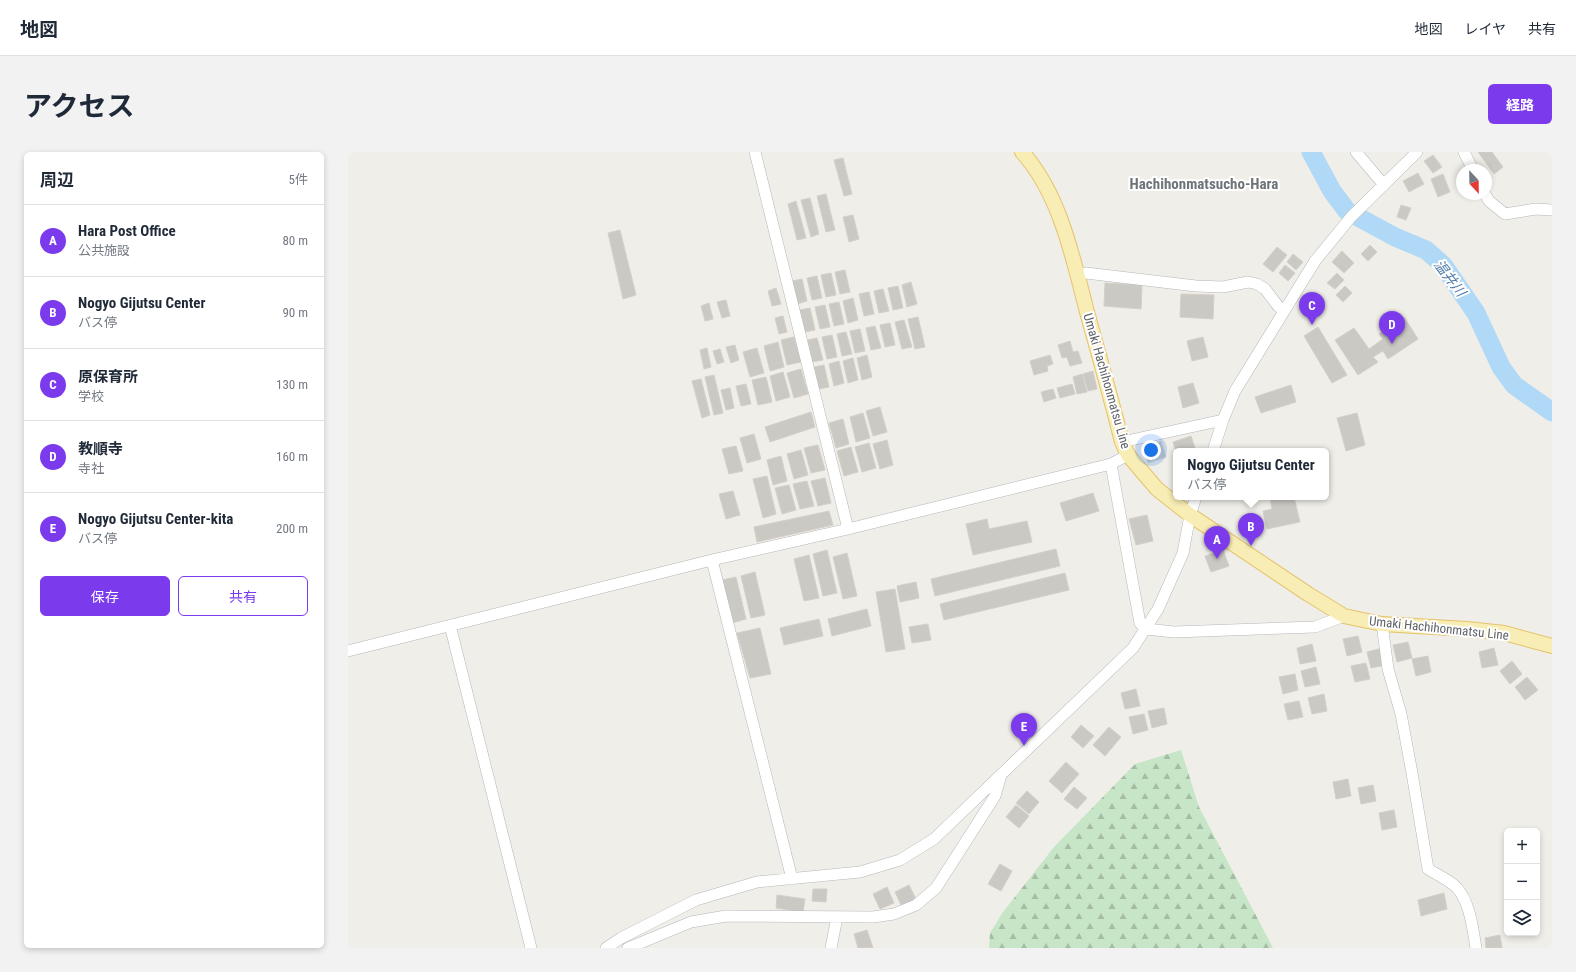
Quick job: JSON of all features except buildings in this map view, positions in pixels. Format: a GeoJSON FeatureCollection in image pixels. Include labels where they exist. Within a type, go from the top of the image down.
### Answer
{"type":"FeatureCollection","features":[{"type":"Feature","properties":{"kind":"main road","name":"Umaki Hachihonmatsu Line"},"geometry":{"type":"LineString","coordinates":[[1022,152],[1033,164],[1053,199],[1077,275],[1122,442],[1128,455],[1157,489],[1190,515],[1308,594],[1344,616],[1382,624],[1467,629],[1504,633],[1552,646]]}},
{"type":"Feature","properties":{"kind":"street"},"geometry":{"type":"LineString","coordinates":[[755,152],[848,529]]}},
{"type":"Feature","properties":{"kind":"street"},"geometry":{"type":"LineString","coordinates":[[1356,152],[1384,185]]}},
{"type":"Feature","properties":{"kind":"street"},"geometry":{"type":"LineString","coordinates":[[1214,448],[1223,420],[1236,391],[1315,261],[1351,217],[1417,152]]}},
{"type":"Feature","properties":{"kind":"street"},"geometry":{"type":"LineString","coordinates":[[1464,152],[1470,164]]}},
{"type":"Feature","properties":{"kind":"street"},"geometry":{"type":"LineString","coordinates":[[1488,200],[1505,214],[1536,209],[1552,210]]}},
{"type":"Feature","properties":{"kind":"street"},"geometry":{"type":"LineString","coordinates":[[1077,275],[1086,273],[1196,286],[1223,287],[1248,282],[1257,284],[1265,289],[1278,306],[1284,310]]}},
{"type":"Feature","properties":{"kind":"street"},"geometry":{"type":"LineString","coordinates":[[1122,442],[1223,420]]}},
{"type":"Feature","properties":{"kind":"street"},"geometry":{"type":"LineString","coordinates":[[348,651],[712,560],[848,529],[1111,464],[1128,455]]}},
{"type":"Feature","properties":{"kind":"street"},"geometry":{"type":"LineString","coordinates":[[1111,464],[1140,623],[1146,629],[1174,632],[1315,627],[1344,616]]}},
{"type":"Feature","properties":{"kind":"street"},"geometry":{"type":"LineString","coordinates":[[606,948],[621,938],[696,900],[757,882],[860,872],[900,860],[934,839],[1133,648],[1158,609],[1183,553],[1190,515],[1195,500]]}},
{"type":"Feature","properties":{"kind":"street"},"geometry":{"type":"LineString","coordinates":[[712,560],[792,879]]}},
{"type":"Feature","properties":{"kind":"street"},"geometry":{"type":"LineString","coordinates":[[1382,624],[1388,669],[1401,714],[1428,869],[1457,888],[1463,897],[1470,916],[1476,948]]}},
{"type":"Feature","properties":{"kind":"street"},"geometry":{"type":"LineString","coordinates":[[450,625],[531,948]]}},
{"type":"Feature","properties":{"kind":"street"},"geometry":{"type":"LineString","coordinates":[[628,948],[691,922],[726,916],[873,917],[894,914],[916,905],[936,888],[995,796],[1001,774]]}},
{"type":"Feature","properties":{"kind":"street"},"geometry":{"type":"LineString","coordinates":[[831,948],[837,917]]}},
{"type":"Feature","properties":{"kind":"green space"},"geometry":{"type":"Polygon","coordinates":[[[1181,750],[1199,807],[1273,948],[989,948],[990,933],[1003,912],[1054,847],[1135,764],[1181,750]]]}},
{"type":"Feature","properties":{"kind":"waterway","name":"温井川"},"geometry":{"type":"LineString","coordinates":[[1311,152],[1332,191],[1347,211],[1395,237],[1426,250],[1443,265],[1476,313],[1501,367],[1514,385],[1552,412]]}},
{"type":"Feature","properties":{"kind":"place","name":"原保育所"},"geometry":{"type":"Point","coordinates":[1312,325]}},
{"type":"Feature","properties":{"kind":"place","name":"教順寺"},"geometry":{"type":"Point","coordinates":[1392,344]}},
{"type":"Feature","properties":{"kind":"place","name":"Nogyo Gijutsu Center"},"geometry":{"type":"Point","coordinates":[1251,546]}},
{"type":"Feature","properties":{"kind":"place","name":"Hara Post Office"},"geometry":{"type":"Point","coordinates":[1217,559]}},
{"type":"Feature","properties":{"kind":"place","name":"Nogyo Gijutsu Center-kita"},"geometry":{"type":"Point","coordinates":[1024,746]}},
{"type":"Feature","properties":{"kind":"district","name":"Hachihonmatsucho-Hara"},"geometry":{"type":"Point","coordinates":[1204,184]}}]}
